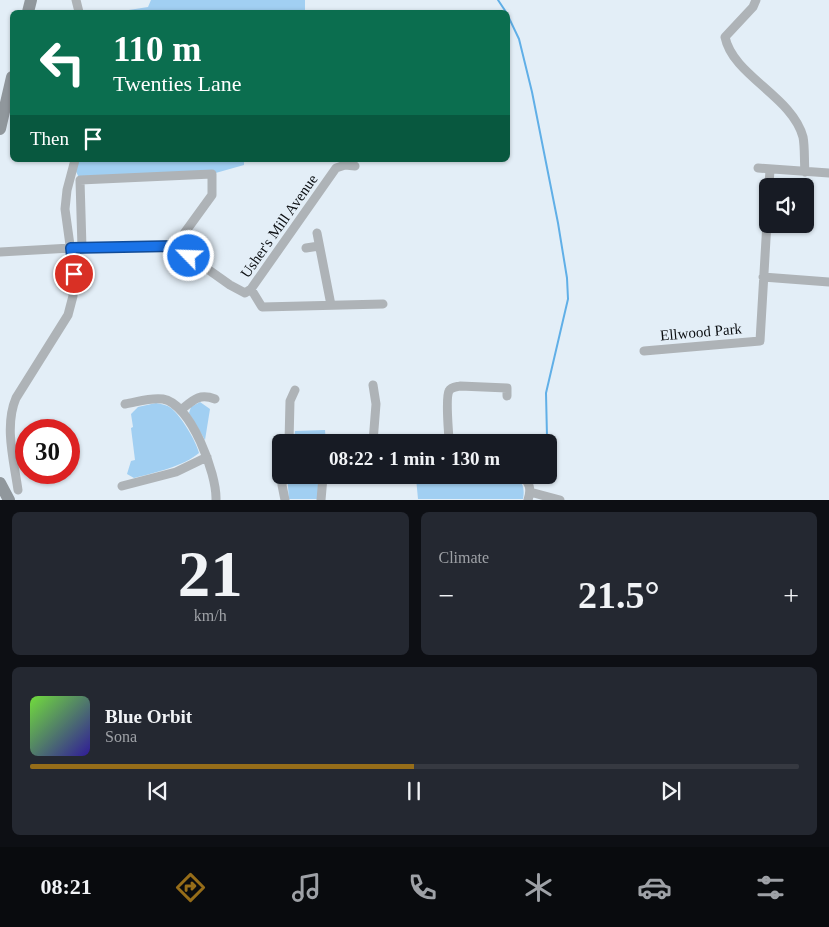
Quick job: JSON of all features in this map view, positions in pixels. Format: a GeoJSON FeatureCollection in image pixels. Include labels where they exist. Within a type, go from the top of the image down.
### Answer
{"type":"FeatureCollection","features":[{"type":"Feature","properties":{"kind":"street"},"geometry":{"type":"LineString","coordinates":[[756,0],[753,7],[725,37],[726,45],[734,57],[775,96],[793,118],[803,136],[805,172]]}},
{"type":"Feature","properties":{"kind":"street"},"geometry":{"type":"LineString","coordinates":[[0,129],[10,86]]}},
{"type":"Feature","properties":{"kind":"street"},"geometry":{"type":"LineString","coordinates":[[18,490],[10,422],[11,409],[68,315],[74,274],[65,209],[67,190],[74,162]]}},
{"type":"Feature","properties":{"kind":"street","name":"Usher's Mill Avenue"},"geometry":{"type":"LineString","coordinates":[[175,246],[241,292],[246,293],[251,289],[336,168],[345,165],[355,166]]}},
{"type":"Feature","properties":{"kind":"street"},"geometry":{"type":"LineString","coordinates":[[758,168],[829,174]]}},
{"type":"Feature","properties":{"kind":"street"},"geometry":{"type":"LineString","coordinates":[[769,178],[770,169]]}},
{"type":"Feature","properties":{"kind":"street"},"geometry":{"type":"LineString","coordinates":[[0,252],[71,248],[82,248],[175,246],[212,195],[212,174],[80,180],[82,248]]}},
{"type":"Feature","properties":{"kind":"street"},"geometry":{"type":"LineString","coordinates":[[317,233],[331,305]]}},
{"type":"Feature","properties":{"kind":"street"},"geometry":{"type":"LineString","coordinates":[[766,233],[763,277],[829,282]]}},
{"type":"Feature","properties":{"kind":"street"},"geometry":{"type":"LineString","coordinates":[[306,248],[319,246]]}},
{"type":"Feature","properties":{"kind":"street","name":"Ellwood Park"},"geometry":{"type":"LineString","coordinates":[[644,351],[760,340],[763,277]]}},
{"type":"Feature","properties":{"kind":"street"},"geometry":{"type":"LineString","coordinates":[[251,289],[262,307],[383,304]]}},
{"type":"Feature","properties":{"kind":"street"},"geometry":{"type":"LineString","coordinates":[[373,385],[376,404],[374,434]]}},
{"type":"Feature","properties":{"kind":"street"},"geometry":{"type":"LineString","coordinates":[[449,434],[448,398],[449,391],[453,387],[507,388],[507,396]]}},
{"type":"Feature","properties":{"kind":"street"},"geometry":{"type":"LineString","coordinates":[[288,434],[290,401],[295,390]]}},
{"type":"Feature","properties":{"kind":"street"},"geometry":{"type":"LineString","coordinates":[[180,410],[198,397],[206,396],[215,399]]}},
{"type":"Feature","properties":{"kind":"street"},"geometry":{"type":"LineString","coordinates":[[125,404],[152,398],[163,399],[172,402],[180,410],[192,427],[212,470],[216,500]]}},
{"type":"Feature","properties":{"kind":"street"},"geometry":{"type":"LineString","coordinates":[[0,422],[10,422]]}},
{"type":"Feature","properties":{"kind":"street"},"geometry":{"type":"LineString","coordinates":[[122,486],[176,472],[206,457]]}},
{"type":"Feature","properties":{"kind":"street"},"geometry":{"type":"LineString","coordinates":[[0,483],[9,500]]}},
{"type":"Feature","properties":{"kind":"street"},"geometry":{"type":"LineString","coordinates":[[282,484],[285,500]]}},
{"type":"Feature","properties":{"kind":"street"},"geometry":{"type":"LineString","coordinates":[[321,484],[321,500]]}},
{"type":"Feature","properties":{"kind":"street"},"geometry":{"type":"LineString","coordinates":[[529,496],[560,500]]}},
{"type":"Feature","properties":{"kind":"shaded area"},"geometry":{"type":"Polygon","coordinates":[[[151,0],[305,0],[305,10],[129,10],[148,7],[151,0]]]}},
{"type":"Feature","properties":{"kind":"shaded area"},"geometry":{"type":"Polygon","coordinates":[[[75,162],[244,162],[244,165],[212,174],[80,180],[73,165],[75,162]]]}},
{"type":"Feature","properties":{"kind":"shaded area"},"geometry":{"type":"Polygon","coordinates":[[[200,402],[210,409],[205,440],[189,413],[191,407],[200,402]]]}},
{"type":"Feature","properties":{"kind":"shaded area"},"geometry":{"type":"Polygon","coordinates":[[[156,403],[168,406],[175,412],[188,429],[199,453],[185,462],[134,478],[127,474],[131,461],[135,460],[131,414],[138,407],[156,403]]]}},
{"type":"Feature","properties":{"kind":"shaded area"},"geometry":{"type":"Polygon","coordinates":[[[325,430],[325,434],[295,434],[295,431],[325,430]]]}},
{"type":"Feature","properties":{"kind":"shaded area"},"geometry":{"type":"Polygon","coordinates":[[[288,484],[317,484],[318,499],[289,499],[288,484]]]}},
{"type":"Feature","properties":{"kind":"shaded area"},"geometry":{"type":"Polygon","coordinates":[[[417,484],[522,484],[524,490],[523,499],[418,499],[417,484]]]}},
{"type":"Feature","properties":{"kind":"waterway"},"geometry":{"type":"LineString","coordinates":[[498,0],[505,10]]}},
{"type":"Feature","properties":{"kind":"waterway"},"geometry":{"type":"LineString","coordinates":[[510,20],[519,39],[532,92],[567,278],[568,299],[546,393],[547,434]]}},
{"type":"Feature","properties":{"kind":"route"},"geometry":{"type":"LineString","coordinates":[[74,274],[71,248],[175,246],[189,256]]}}]}
